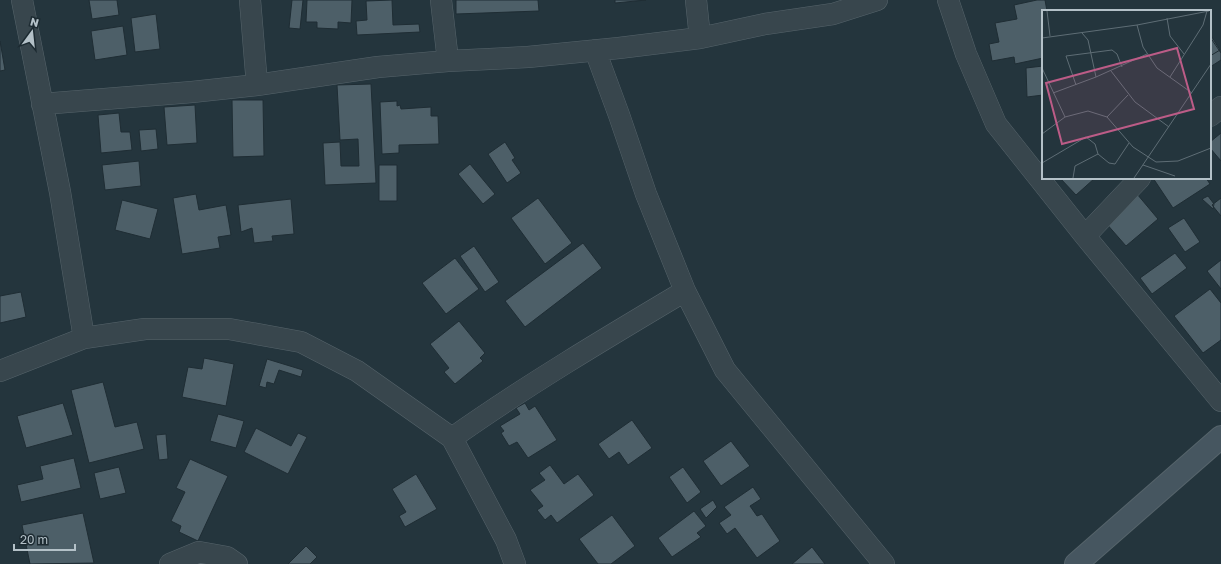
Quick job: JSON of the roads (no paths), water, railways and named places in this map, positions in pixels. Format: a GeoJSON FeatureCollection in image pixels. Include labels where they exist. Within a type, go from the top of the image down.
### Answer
{"type":"FeatureCollection","features":[{"type":"Feature","properties":{"kind":"main road"},"geometry":{"type":"LineString","coordinates":[[1076,564],[1221,437]]}},
{"type":"Feature","properties":{"kind":"street"},"geometry":{"type":"LineString","coordinates":[[22,0],[60,192],[84,338]]}},
{"type":"Feature","properties":{"kind":"street"},"geometry":{"type":"LineString","coordinates":[[250,0],[257,85]]}},
{"type":"Feature","properties":{"kind":"street"},"geometry":{"type":"LineString","coordinates":[[441,0],[448,61]]}},
{"type":"Feature","properties":{"kind":"street"},"geometry":{"type":"LineString","coordinates":[[696,0],[700,38]]}},
{"type":"Feature","properties":{"kind":"street"},"geometry":{"type":"LineString","coordinates":[[42,104],[192,92],[257,85],[378,67],[619,48],[700,38],[765,24],[833,14],[877,0]]}},
{"type":"Feature","properties":{"kind":"street"},"geometry":{"type":"LineString","coordinates":[[948,0],[966,54],[996,124],[1085,236],[1221,401]]}},
{"type":"Feature","properties":{"kind":"street"},"geometry":{"type":"LineString","coordinates":[[595,50],[646,194],[685,291],[725,370],[884,564]]}},
{"type":"Feature","properties":{"kind":"street"},"geometry":{"type":"LineString","coordinates":[[1211,115],[1221,107]]}},
{"type":"Feature","properties":{"kind":"street"},"geometry":{"type":"LineString","coordinates":[[1085,236],[1139,179]]}},
{"type":"Feature","properties":{"kind":"street"},"geometry":{"type":"LineString","coordinates":[[452,438],[490,411],[582,352],[685,291]]}},
{"type":"Feature","properties":{"kind":"street"},"geometry":{"type":"LineString","coordinates":[[0,371],[84,338],[145,329],[229,329],[301,342],[357,371],[452,438],[506,540],[515,564]]}},
{"type":"Feature","properties":{"kind":"street"},"geometry":{"type":"LineString","coordinates":[[170,564],[199,552],[227,557],[237,564]]}}]}
